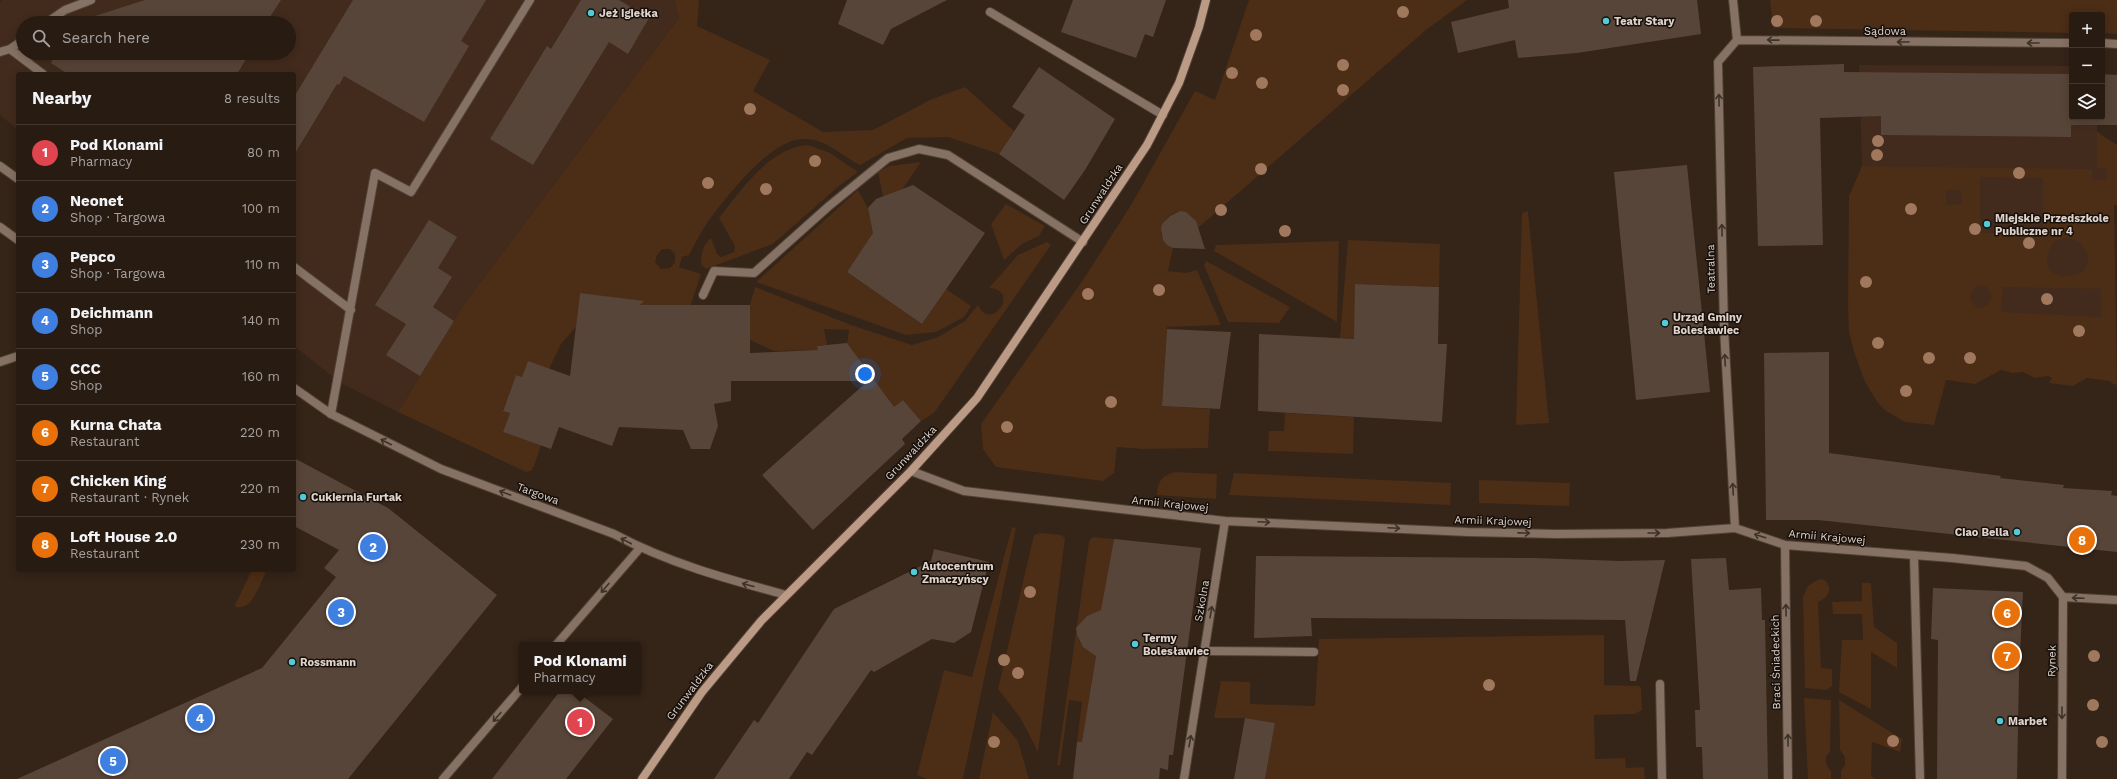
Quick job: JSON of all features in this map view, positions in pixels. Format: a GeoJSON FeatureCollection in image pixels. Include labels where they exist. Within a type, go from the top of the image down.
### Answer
{"type":"FeatureCollection","features":[{"type":"Feature","properties":{"kind":"street"},"geometry":{"type":"LineString","coordinates":[[56,16],[65,10],[91,0]]}},
{"type":"Feature","properties":{"kind":"street"},"geometry":{"type":"LineString","coordinates":[[331,414],[376,173],[411,192],[530,0]]}},
{"type":"Feature","properties":{"kind":"street","name":"Grunwaldzka"},"geometry":{"type":"LineString","coordinates":[[642,779],[702,692],[761,620],[911,471],[977,398],[1147,145],[1182,76],[1199,27],[1206,0]]}},
{"type":"Feature","properties":{"kind":"street"},"geometry":{"type":"LineString","coordinates":[[1733,0],[1737,40]]}},
{"type":"Feature","properties":{"kind":"street"},"geometry":{"type":"LineString","coordinates":[[990,12],[1163,115]]}},
{"type":"Feature","properties":{"kind":"street","name":"Sądowa"},"geometry":{"type":"LineString","coordinates":[[1737,40],[2069,43]]}},
{"type":"Feature","properties":{"kind":"street","name":"Teatralna"},"geometry":{"type":"LineString","coordinates":[[1735,528],[1724,328],[1718,62],[1737,40]]}},
{"type":"Feature","properties":{"kind":"street"},"geometry":{"type":"LineString","coordinates":[[2105,43],[2117,44]]}},
{"type":"Feature","properties":{"kind":"street"},"geometry":{"type":"LineString","coordinates":[[0,52],[10,49],[16,45]]}},
{"type":"Feature","properties":{"kind":"street"},"geometry":{"type":"LineString","coordinates":[[10,49],[16,54]]}},
{"type":"Feature","properties":{"kind":"street"},"geometry":{"type":"LineString","coordinates":[[25,60],[40,72]]}},
{"type":"Feature","properties":{"kind":"street"},"geometry":{"type":"LineString","coordinates":[[703,295],[714,271],[754,273],[829,206],[888,158],[919,149],[948,155],[1083,242]]}},
{"type":"Feature","properties":{"kind":"street"},"geometry":{"type":"LineString","coordinates":[[0,166],[16,178]]}},
{"type":"Feature","properties":{"kind":"street"},"geometry":{"type":"LineString","coordinates":[[0,227],[16,239]]}},
{"type":"Feature","properties":{"kind":"street"},"geometry":{"type":"LineString","coordinates":[[296,269],[351,310]]}},
{"type":"Feature","properties":{"kind":"street"},"geometry":{"type":"LineString","coordinates":[[0,362],[16,357]]}},
{"type":"Feature","properties":{"kind":"street","name":"Targowa"},"geometry":{"type":"LineString","coordinates":[[296,389],[331,414],[441,469],[614,534],[640,548],[709,574],[786,595]]}},
{"type":"Feature","properties":{"kind":"street","name":"Armii Krajowej"},"geometry":{"type":"LineString","coordinates":[[911,471],[964,492],[1225,521],[1468,532],[1556,534],[1667,533],[1735,528],[1785,545],[1952,558],[2026,566],[2048,578],[2063,598]]}},
{"type":"Feature","properties":{"kind":"street","name":"Szkolna"},"geometry":{"type":"LineString","coordinates":[[1184,779],[1225,521]]}},
{"type":"Feature","properties":{"kind":"street","name":"Braci Śniadeckich"},"geometry":{"type":"LineString","coordinates":[[1785,545],[1788,779]]}},
{"type":"Feature","properties":{"kind":"street"},"geometry":{"type":"LineString","coordinates":[[559,642],[640,548]]}},
{"type":"Feature","properties":{"kind":"street"},"geometry":{"type":"LineString","coordinates":[[1914,556],[1920,779]]}},
{"type":"Feature","properties":{"kind":"street"},"geometry":{"type":"LineString","coordinates":[[2063,598],[2117,600]]}},
{"type":"Feature","properties":{"kind":"street","name":"Rynek"},"geometry":{"type":"LineString","coordinates":[[2062,779],[2063,598]]}},
{"type":"Feature","properties":{"kind":"street"},"geometry":{"type":"LineString","coordinates":[[1204,651],[1314,652]]}},
{"type":"Feature","properties":{"kind":"street"},"geometry":{"type":"LineString","coordinates":[[1660,684],[1662,779]]}},
{"type":"Feature","properties":{"kind":"street"},"geometry":{"type":"LineString","coordinates":[[443,779],[519,690]]}},
{"type":"Feature","properties":{"kind":"shaded area"},"geometry":{"type":"Polygon","coordinates":[[[2,0],[674,0],[679,18],[464,304],[398,412],[341,383],[296,348],[296,72],[16,72],[16,128],[0,115],[0,2],[2,0]]]}},
{"type":"Feature","properties":{"kind":"shaded area"},"geometry":{"type":"Polygon","coordinates":[[[674,0],[699,0],[697,26],[770,60],[753,91],[823,132],[873,130],[932,99],[965,87],[1014,131],[999,154],[948,137],[907,138],[860,165],[826,144],[811,139],[791,141],[779,147],[755,167],[733,190],[708,221],[689,255],[682,257],[679,267],[701,274],[687,316],[687,323],[616,298],[580,293],[576,327],[561,344],[549,369],[522,377],[516,375],[503,410],[510,413],[503,432],[541,445],[531,471],[526,472],[398,412],[464,304],[679,18],[674,0]],[[662,249],[657,255],[655,262],[661,269],[670,268],[675,262],[675,254],[670,249],[662,249]]]}},
{"type":"Feature","properties":{"kind":"shaded area"},"geometry":{"type":"Polygon","coordinates":[[[1249,0],[1467,0],[1426,30],[1198,228],[1192,217],[1187,213],[1180,211],[1173,213],[1164,222],[1161,233],[1163,239],[1173,248],[1168,271],[1186,273],[1197,270],[1221,325],[1167,327],[1162,406],[1210,409],[1208,448],[1143,449],[1117,447],[1114,473],[1103,481],[996,467],[983,449],[981,424],[1083,280],[1131,205],[1195,91],[1215,100],[1249,0]]]}},
{"type":"Feature","properties":{"kind":"shaded area"},"geometry":{"type":"Polygon","coordinates":[[[1770,0],[2117,0],[2117,34],[2105,33],[2105,12],[2069,12],[2069,33],[1773,28],[1770,0]]]}},
{"type":"Feature","properties":{"kind":"shaded area","name":"Miejskie Przedszkole Publiczne nr 4"},"geometry":{"type":"Polygon","coordinates":[[[1859,65],[2069,66],[2069,120],[2097,120],[2097,130],[2106,147],[2114,355],[1866,302],[1859,65]]]}},
{"type":"Feature","properties":{"kind":"shaded area"},"geometry":{"type":"Polygon","coordinates":[[[2097,132],[2117,145],[2117,205],[2114,205],[2117,384],[2115,385],[2109,381],[2087,378],[2073,386],[2049,383],[2052,378],[2048,376],[2035,378],[2023,372],[2012,373],[2001,370],[1975,384],[1946,380],[1934,425],[1905,422],[1886,411],[1878,403],[1865,382],[1854,352],[1849,332],[1849,196],[1862,166],[2092,169],[2092,179],[2107,180],[2107,169],[2097,168],[2097,132]],[[1980,177],[1980,233],[2043,233],[2043,178],[1980,177]],[[1946,190],[1946,205],[1962,204],[1961,190],[1946,190]],[[2066,238],[2054,242],[2047,256],[2048,266],[2055,273],[2064,276],[2074,275],[2083,271],[2087,263],[2086,251],[2080,243],[2066,238]],[[1982,285],[1975,287],[1970,297],[1973,304],[1980,308],[1987,306],[1992,297],[1988,288],[1982,285]],[[2003,287],[2001,312],[2101,317],[2101,289],[2003,287]]]}},
{"type":"Feature","properties":{"kind":"shaded area"},"geometry":{"type":"Polygon","coordinates":[[[808,145],[830,153],[858,172],[839,186],[773,244],[706,269],[701,264],[701,256],[704,246],[711,238],[717,254],[721,257],[734,252],[735,246],[719,218],[737,195],[758,172],[781,153],[808,145]]]}},
{"type":"Feature","properties":{"kind":"shaded area"},"geometry":{"type":"Polygon","coordinates":[[[921,162],[893,203],[883,196],[878,172],[889,166],[921,162]]]}},
{"type":"Feature","properties":{"kind":"shaded area"},"geometry":{"type":"Polygon","coordinates":[[[858,190],[868,208],[870,217],[880,224],[847,272],[922,324],[946,289],[971,306],[964,317],[936,332],[906,335],[756,282],[858,190]]]}},
{"type":"Feature","properties":{"kind":"shaded area"},"geometry":{"type":"Polygon","coordinates":[[[1006,204],[1045,226],[1039,236],[1022,244],[1004,260],[991,224],[1006,204]]]}},
{"type":"Feature","properties":{"kind":"shaded area"},"geometry":{"type":"Polygon","coordinates":[[[1528,211],[1549,423],[1516,425],[1522,213],[1528,211]]]}},
{"type":"Feature","properties":{"kind":"shaded area"},"geometry":{"type":"Polygon","coordinates":[[[1348,240],[1440,244],[1439,287],[1356,284],[1355,339],[1340,338],[1348,240]]]}},
{"type":"Feature","properties":{"kind":"shaded area"},"geometry":{"type":"Polygon","coordinates":[[[1339,241],[1337,322],[1214,251],[1216,245],[1339,241]]]}},
{"type":"Feature","properties":{"kind":"shaded area"},"geometry":{"type":"Polygon","coordinates":[[[1047,242],[1051,245],[934,413],[921,421],[903,400],[885,415],[852,374],[864,367],[847,343],[849,330],[824,329],[827,345],[818,345],[818,350],[774,351],[750,340],[750,305],[755,287],[851,325],[912,345],[938,337],[965,321],[978,305],[983,312],[989,314],[1000,308],[1003,302],[1003,295],[998,290],[989,288],[1018,255],[1047,242]]]}},
{"type":"Feature","properties":{"kind":"shaded area"},"geometry":{"type":"Polygon","coordinates":[[[1206,261],[1290,307],[1279,323],[1228,322],[1204,265],[1206,261]]]}},
{"type":"Feature","properties":{"kind":"shaded area"},"geometry":{"type":"Polygon","coordinates":[[[1285,413],[1354,417],[1353,454],[1268,451],[1269,431],[1284,431],[1285,413]]]}},
{"type":"Feature","properties":{"kind":"shaded area"},"geometry":{"type":"Polygon","coordinates":[[[1175,472],[1217,474],[1216,499],[1157,495],[1158,486],[1162,479],[1175,472]]]}},
{"type":"Feature","properties":{"kind":"shaded area"},"geometry":{"type":"Polygon","coordinates":[[[1234,473],[1451,483],[1450,505],[1229,495],[1234,473]]]}},
{"type":"Feature","properties":{"kind":"shaded area"},"geometry":{"type":"Polygon","coordinates":[[[1479,480],[1570,483],[1569,506],[1479,503],[1479,480]]]}},
{"type":"Feature","properties":{"kind":"shaded area"},"geometry":{"type":"Polygon","coordinates":[[[1012,527],[1016,528],[963,779],[927,779],[917,775],[944,670],[972,677],[1012,527]]]}},
{"type":"Feature","properties":{"kind":"shaded area"},"geometry":{"type":"Polygon","coordinates":[[[1041,533],[1061,535],[1065,538],[1038,752],[1021,719],[998,689],[1034,535],[1041,533]]]}},
{"type":"Feature","properties":{"kind":"shaded area"},"geometry":{"type":"Polygon","coordinates":[[[1093,537],[1114,539],[1101,613],[1087,616],[1076,630],[1089,541],[1093,537]]]}},
{"type":"Feature","properties":{"kind":"shaded area"},"geometry":{"type":"Polygon","coordinates":[[[251,572],[265,572],[258,591],[251,601],[242,607],[236,607],[235,605],[251,572]]]}},
{"type":"Feature","properties":{"kind":"shaded area"},"geometry":{"type":"Polygon","coordinates":[[[1819,579],[1825,580],[1829,587],[1829,593],[1827,596],[1818,602],[1821,668],[1832,669],[1832,686],[1827,690],[1805,688],[1803,597],[1808,586],[1819,579]]]}},
{"type":"Feature","properties":{"kind":"shaded area"},"geometry":{"type":"Polygon","coordinates":[[[1862,583],[1871,583],[1874,627],[1897,643],[1897,668],[1871,652],[1871,709],[1839,692],[1842,640],[1863,640],[1862,614],[1833,614],[1832,602],[1862,601],[1862,583]]]}},
{"type":"Feature","properties":{"kind":"shaded area"},"geometry":{"type":"Polygon","coordinates":[[[1076,631],[1082,645],[1088,650],[1096,653],[1083,742],[1077,742],[1082,702],[1069,700],[1060,765],[1057,765],[1076,631]]]}},
{"type":"Feature","properties":{"kind":"shaded area"},"geometry":{"type":"Polygon","coordinates":[[[1604,635],[1604,685],[1639,686],[1641,689],[1642,710],[1635,714],[1594,715],[1595,759],[1625,758],[1626,768],[1644,767],[1645,779],[1265,779],[1275,723],[1245,718],[1214,718],[1221,681],[1250,682],[1250,704],[1315,706],[1319,639],[1604,635]]]}},
{"type":"Feature","properties":{"kind":"shaded area"},"geometry":{"type":"Polygon","coordinates":[[[1804,698],[1831,700],[1830,752],[1826,756],[1826,759],[1828,767],[1831,771],[1831,779],[1808,779],[1804,698]]]}},
{"type":"Feature","properties":{"kind":"shaded area"},"geometry":{"type":"Polygon","coordinates":[[[1839,700],[1902,739],[1900,752],[1872,742],[1871,776],[1875,779],[1841,779],[1841,771],[1845,765],[1845,757],[1840,750],[1839,700]]]}},
{"type":"Feature","properties":{"kind":"shaded area"},"geometry":{"type":"Polygon","coordinates":[[[993,712],[1018,741],[1029,779],[979,779],[993,712]]]}},
{"type":"Feature","properties":{"kind":"building"},"geometry":{"type":"Polygon","coordinates":[[[145,0],[281,0],[271,16],[95,16],[145,0]]]}},
{"type":"Feature","properties":{"kind":"building"},"geometry":{"type":"Polygon","coordinates":[[[353,0],[486,0],[461,41],[469,46],[424,122],[344,76],[339,85],[337,84],[296,152],[296,94],[353,0]]]}},
{"type":"Feature","properties":{"kind":"building"},"geometry":{"type":"Polygon","coordinates":[[[581,0],[619,0],[649,18],[628,54],[609,42],[533,165],[490,139],[547,46],[551,49],[581,0]]]}},
{"type":"Feature","properties":{"kind":"building"},"geometry":{"type":"Polygon","coordinates":[[[847,0],[947,0],[891,29],[883,45],[838,24],[847,0]]]}},
{"type":"Feature","properties":{"kind":"building"},"geometry":{"type":"Polygon","coordinates":[[[1073,0],[1166,0],[1153,37],[1145,34],[1136,58],[1061,32],[1073,0]]]}},
{"type":"Feature","properties":{"kind":"building","name":"Teatr Stary"},"geometry":{"type":"Polygon","coordinates":[[[1508,0],[1697,0],[1701,34],[1577,53],[1518,58],[1515,40],[1458,53],[1451,22],[1509,8],[1508,0]]]}},
{"type":"Feature","properties":{"kind":"building"},"geometry":{"type":"Polygon","coordinates":[[[52,60],[245,60],[238,72],[65,72],[51,63],[52,60]]]}},
{"type":"Feature","properties":{"kind":"building"},"geometry":{"type":"Polygon","coordinates":[[[1844,64],[1844,72],[2069,74],[2069,120],[2105,120],[2105,74],[2117,75],[2117,125],[2071,125],[2071,137],[1881,135],[1881,116],[1820,118],[1823,245],[1758,246],[1753,67],[1844,64]]]}},
{"type":"Feature","properties":{"kind":"building"},"geometry":{"type":"Polygon","coordinates":[[[1039,67],[1115,119],[1085,170],[1064,200],[999,154],[1025,115],[1012,107],[1039,67]]]}},
{"type":"Feature","properties":{"kind":"building"},"geometry":{"type":"Polygon","coordinates":[[[1687,165],[1710,392],[1636,400],[1614,172],[1687,165]]]}},
{"type":"Feature","properties":{"kind":"building"},"geometry":{"type":"Polygon","coordinates":[[[913,185],[985,233],[922,324],[847,272],[873,233],[868,208],[876,199],[913,185]]]}},
{"type":"Feature","properties":{"kind":"building"},"geometry":{"type":"Polygon","coordinates":[[[1180,211],[1186,212],[1196,221],[1205,249],[1173,248],[1167,245],[1163,240],[1161,229],[1162,224],[1170,216],[1180,211]]]}},
{"type":"Feature","properties":{"kind":"building"},"geometry":{"type":"Polygon","coordinates":[[[429,220],[457,237],[438,268],[452,277],[433,307],[454,321],[420,376],[386,355],[406,324],[375,305],[429,220]]]}},
{"type":"Feature","properties":{"kind":"building"},"geometry":{"type":"Polygon","coordinates":[[[1355,284],[1439,287],[1438,344],[1447,344],[1442,422],[1258,411],[1259,334],[1354,339],[1355,284]]]}},
{"type":"Feature","properties":{"kind":"building"},"geometry":{"type":"Polygon","coordinates":[[[580,293],[644,301],[640,305],[750,305],[750,353],[818,350],[817,346],[847,343],[894,407],[903,400],[921,421],[902,439],[905,444],[813,530],[762,475],[868,381],[731,381],[731,401],[714,404],[718,426],[710,449],[691,449],[683,430],[619,427],[612,446],[559,427],[551,449],[503,432],[510,413],[503,411],[516,375],[522,377],[528,361],[570,376],[580,293]]]}},
{"type":"Feature","properties":{"kind":"building"},"geometry":{"type":"Polygon","coordinates":[[[1167,329],[1231,332],[1220,409],[1162,406],[1167,329]]]}},
{"type":"Feature","properties":{"kind":"building"},"geometry":{"type":"Polygon","coordinates":[[[1829,352],[1829,453],[2001,476],[2000,478],[2064,485],[2063,488],[2112,491],[2111,495],[2117,496],[2117,552],[1818,520],[1766,520],[1764,353],[1829,352]]]}},
{"type":"Feature","properties":{"kind":"building"},"geometry":{"type":"Polygon","coordinates":[[[296,459],[388,508],[497,595],[348,779],[17,779],[262,668],[336,577],[324,568],[339,550],[296,527],[296,459]]]}},
{"type":"Feature","properties":{"kind":"building","name":"Termy Bolesławiec"},"geometry":{"type":"Polygon","coordinates":[[[1114,539],[1201,548],[1173,755],[1169,755],[1168,770],[1160,768],[1159,779],[1073,779],[1077,742],[1082,742],[1096,656],[1083,647],[1077,635],[1076,628],[1087,616],[1101,610],[1114,539]]]}},
{"type":"Feature","properties":{"kind":"building"},"geometry":{"type":"Polygon","coordinates":[[[934,549],[989,562],[971,632],[954,643],[932,639],[874,672],[871,670],[812,755],[807,752],[789,779],[714,779],[754,720],[758,723],[834,609],[931,561],[934,549]]]}},
{"type":"Feature","properties":{"kind":"building"},"geometry":{"type":"Polygon","coordinates":[[[1256,556],[1534,558],[1621,561],[1665,560],[1636,681],[1630,681],[1625,620],[1311,618],[1312,636],[1254,638],[1256,556]]]}},
{"type":"Feature","properties":{"kind":"building"},"geometry":{"type":"Polygon","coordinates":[[[1726,558],[1729,590],[1761,588],[1762,620],[1765,620],[1768,779],[1703,779],[1702,747],[1696,747],[1695,710],[1700,710],[1691,559],[1726,558]]]}},
{"type":"Feature","properties":{"kind":"building"},"geometry":{"type":"Polygon","coordinates":[[[1933,588],[2023,592],[2019,675],[2017,779],[1937,779],[1938,640],[1931,639],[1933,588]]]}},
{"type":"Feature","properties":{"kind":"building"},"geometry":{"type":"Polygon","coordinates":[[[558,694],[580,694],[613,719],[566,779],[492,779],[558,694]]]}},
{"type":"Feature","properties":{"kind":"building"},"geometry":{"type":"Polygon","coordinates":[[[1245,718],[1275,723],[1265,779],[1234,779],[1245,718]]]}},
{"type":"Feature","properties":{"kind":"place","name":"Jeż Igiełka"},"geometry":{"type":"Point","coordinates":[591,13]}},
{"type":"Feature","properties":{"kind":"place","name":"Teatr Stary"},"geometry":{"type":"Point","coordinates":[1606,21]}},
{"type":"Feature","properties":{"kind":"place","name":"Miejskie Przedszkole Publiczne nr 4"},"geometry":{"type":"Point","coordinates":[1987,224]}},
{"type":"Feature","properties":{"kind":"place","name":"Urząd Gminy Bolesławiec"},"geometry":{"type":"Point","coordinates":[1665,323]}},
{"type":"Feature","properties":{"kind":"place","name":"Cukiernia Furtak"},"geometry":{"type":"Point","coordinates":[303,497]}},
{"type":"Feature","properties":{"kind":"place","name":"Ciao Bella"},"geometry":{"type":"Point","coordinates":[2017,532]}},
{"type":"Feature","properties":{"kind":"place","name":"Loft House 2.0"},"geometry":{"type":"Point","coordinates":[2082,540]}},
{"type":"Feature","properties":{"kind":"place","name":"Neonet"},"geometry":{"type":"Point","coordinates":[373,547]}},
{"type":"Feature","properties":{"kind":"place","name":"Autocentrum Zmaczyńscy"},"geometry":{"type":"Point","coordinates":[914,572]}},
{"type":"Feature","properties":{"kind":"place","name":"Pepco"},"geometry":{"type":"Point","coordinates":[341,612]}},
{"type":"Feature","properties":{"kind":"place","name":"Kurna Chata"},"geometry":{"type":"Point","coordinates":[2007,613]}},
{"type":"Feature","properties":{"kind":"place","name":"Termy Bolesławiec"},"geometry":{"type":"Point","coordinates":[1135,644]}},
{"type":"Feature","properties":{"kind":"place","name":"Chicken King"},"geometry":{"type":"Point","coordinates":[2007,656]}},
{"type":"Feature","properties":{"kind":"place","name":"Rossmann"},"geometry":{"type":"Point","coordinates":[292,662]}},
{"type":"Feature","properties":{"kind":"place","name":"Deichmann"},"geometry":{"type":"Point","coordinates":[200,718]}},
{"type":"Feature","properties":{"kind":"place","name":"Marbet"},"geometry":{"type":"Point","coordinates":[2000,721]}},
{"type":"Feature","properties":{"kind":"place","name":"Pod Klonami"},"geometry":{"type":"Point","coordinates":[580,722]}},
{"type":"Feature","properties":{"kind":"place","name":"CCC"},"geometry":{"type":"Point","coordinates":[113,761]}}]}
